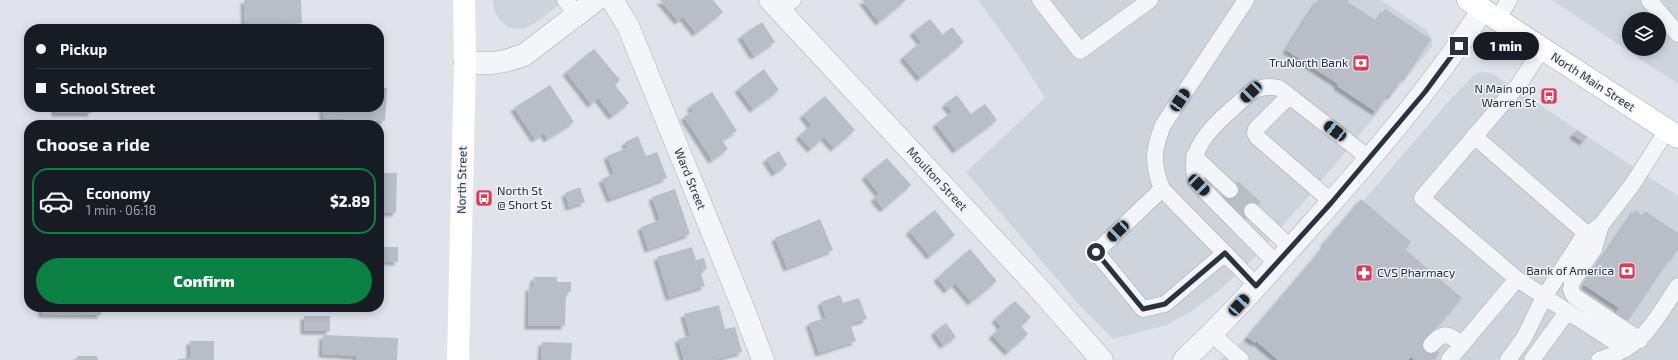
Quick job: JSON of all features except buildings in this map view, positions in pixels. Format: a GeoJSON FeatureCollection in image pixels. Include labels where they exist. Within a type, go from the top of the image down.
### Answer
{"type":"FeatureCollection","features":[{"type":"Feature","properties":{"kind":"main road","name":"North Street"},"geometry":{"type":"LineString","coordinates":[[458,360],[464,0]]}},
{"type":"Feature","properties":{"kind":"main road","name":"North Main Street"},"geometry":{"type":"LineString","coordinates":[[1483,10],[1673,134]]}},
{"type":"Feature","properties":{"kind":"street"},"geometry":{"type":"LineString","coordinates":[[464,63],[492,63],[524,55],[571,8],[596,0]]}},
{"type":"Feature","properties":{"kind":"street","name":"Ward Street"},"geometry":{"type":"LineString","coordinates":[[612,0],[623,17],[631,34],[763,360]]}},
{"type":"Feature","properties":{"kind":"street","name":"Moulton Street"},"geometry":{"type":"LineString","coordinates":[[781,4],[1028,276],[1102,360]]}},
{"type":"Feature","properties":{"kind":"street"},"geometry":{"type":"LineString","coordinates":[[1184,360],[1212,334],[1332,202],[1429,86],[1483,10]]}},
{"type":"Feature","properties":{"kind":"lane"},"geometry":{"type":"LineString","coordinates":[[1040,0],[1080,51],[1150,0]]}},
{"type":"Feature","properties":{"kind":"lane"},"geometry":{"type":"LineString","coordinates":[[1246,0],[1163,125],[1156,143],[1154,159],[1155,174],[1162,189],[1256,286]]}},
{"type":"Feature","properties":{"kind":"lane"},"geometry":{"type":"LineString","coordinates":[[1483,10],[1509,0]]}},
{"type":"Feature","properties":{"kind":"lane"},"geometry":{"type":"LineString","coordinates":[[1649,0],[1678,34]]}},
{"type":"Feature","properties":{"kind":"lane"},"geometry":{"type":"LineString","coordinates":[[1542,49],[1519,84],[1422,198],[1517,279],[1626,350]]}},
{"type":"Feature","properties":{"kind":"lane"},"geometry":{"type":"LineString","coordinates":[[1284,256],[1199,185],[1195,178],[1193,168],[1194,156],[1198,146],[1207,134],[1251,92],[1271,86],[1279,88],[1369,158]]}},
{"type":"Feature","properties":{"kind":"lane"},"geometry":{"type":"LineString","coordinates":[[1289,96],[1256,129],[1255,133],[1257,137],[1332,202]]}},
{"type":"Feature","properties":{"kind":"lane"},"geometry":{"type":"LineString","coordinates":[[1508,360],[1524,338],[1544,297],[1582,240],[1594,230],[1673,134]]}},
{"type":"Feature","properties":{"kind":"lane"},"geometry":{"type":"LineString","coordinates":[[1474,136],[1594,230]]}},
{"type":"Feature","properties":{"kind":"lane"},"geometry":{"type":"LineString","coordinates":[[1194,156],[1230,190]]}},
{"type":"Feature","properties":{"kind":"lane"},"geometry":{"type":"LineString","coordinates":[[1162,189],[1096,252],[1143,309],[1165,304],[1225,253]]}},
{"type":"Feature","properties":{"kind":"lane"},"geometry":{"type":"LineString","coordinates":[[1252,211],[1284,256]]}},
{"type":"Feature","properties":{"kind":"lane"},"geometry":{"type":"LineString","coordinates":[[1594,230],[1594,249],[1572,282],[1571,290],[1574,296],[1640,340]]}},
{"type":"Feature","properties":{"kind":"lane"},"geometry":{"type":"LineString","coordinates":[[1449,360],[1517,279]]}},
{"type":"Feature","properties":{"kind":"lane"},"geometry":{"type":"LineString","coordinates":[[1599,360],[1626,350],[1640,340],[1678,286]]}},
{"type":"Feature","properties":{"kind":"lane"},"geometry":{"type":"LineString","coordinates":[[1532,360],[1568,312]]}},
{"type":"Feature","properties":{"kind":"lane"},"geometry":{"type":"LineString","coordinates":[[1212,334],[1241,360]]}},
{"type":"Feature","properties":{"kind":"lane"},"geometry":{"type":"LineString","coordinates":[[1431,345],[1440,336],[1444,335],[1452,337],[1462,345]]}},
{"type":"Feature","properties":{"kind":"shaded area"},"geometry":{"type":"Polygon","coordinates":[[[493,0],[566,0],[532,25],[523,29],[517,29],[508,27],[500,21],[494,10],[493,0]]]}},
{"type":"Feature","properties":{"kind":"shaded area"},"geometry":{"type":"Polygon","coordinates":[[[978,0],[1380,0],[1426,30],[1432,39],[1432,47],[1308,197],[1254,258],[1221,289],[1192,311],[1167,325],[1113,339],[1078,304],[966,172],[1045,98],[1020,58],[978,0]]]}},
{"type":"Feature","properties":{"kind":"shaded area"},"geometry":{"type":"Polygon","coordinates":[[[1552,0],[1678,0],[1678,84],[1636,56],[1666,56],[1666,12],[1622,12],[1622,47],[1552,0]]]}},
{"type":"Feature","properties":{"kind":"shaded area"},"geometry":{"type":"Polygon","coordinates":[[[1486,72],[1493,74],[1678,196],[1678,360],[1220,360],[1244,340],[1448,102],[1473,76],[1477,73],[1486,72]]]}},
{"type":"Feature","properties":{"kind":"place","name":"TruNorth Bank"},"geometry":{"type":"Point","coordinates":[1361,63]}},
{"type":"Feature","properties":{"kind":"place","name":"N Main opp Warren St"},"geometry":{"type":"Point","coordinates":[1549,96]}},
{"type":"Feature","properties":{"kind":"place","name":"North St @ Short St"},"geometry":{"type":"Point","coordinates":[484,198]}},
{"type":"Feature","properties":{"kind":"place","name":"Bank of America"},"geometry":{"type":"Point","coordinates":[1627,271]}},
{"type":"Feature","properties":{"kind":"place","name":"CVS Pharmacy"},"geometry":{"type":"Point","coordinates":[1364,273]}},
{"type":"Feature","properties":{"kind":"route"},"geometry":{"type":"LineString","coordinates":[[1096,252],[1143,309],[1165,304],[1225,253],[1256,286],[1332,202],[1425,92],[1459,46]]}}]}
